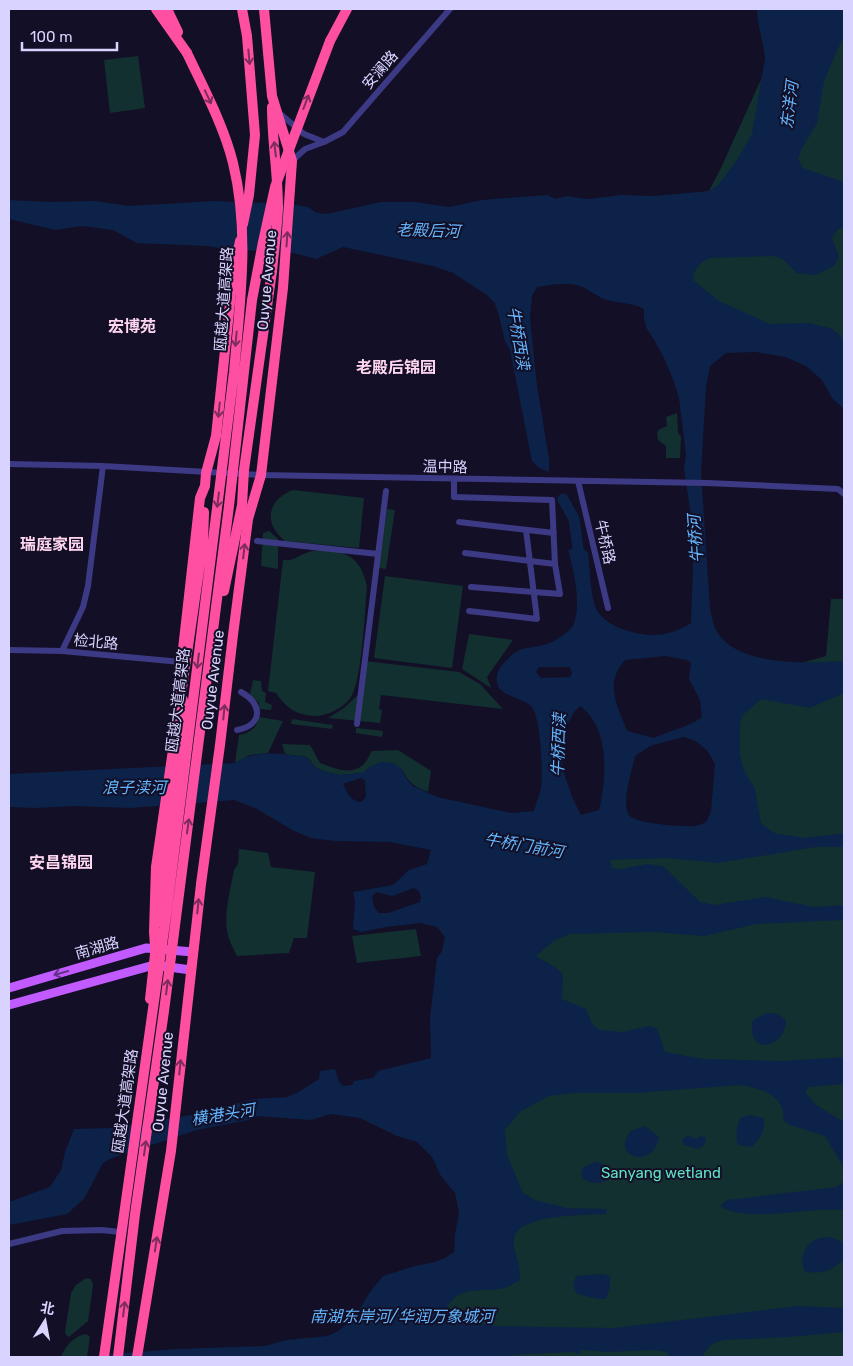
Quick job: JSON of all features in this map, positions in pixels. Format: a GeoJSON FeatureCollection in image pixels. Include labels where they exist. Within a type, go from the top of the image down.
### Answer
{"type":"FeatureCollection","features":[{"type":"Feature","properties":{"kind":"highway"},"geometry":{"type":"LineString","coordinates":[[156,9],[187,54]]}},
{"type":"Feature","properties":{"kind":"highway"},"geometry":{"type":"LineString","coordinates":[[166,9],[174,22],[187,54]]}},
{"type":"Feature","properties":{"kind":"highway","name":"Ouyue Avenue"},"geometry":{"type":"LineString","coordinates":[[106,1357],[109,1345],[120,1232],[156,949],[162,877],[184,718],[181,662],[200,498],[205,486],[206,473],[216,436],[233,274],[249,195],[255,135],[247,36],[242,9]]}},
{"type":"Feature","properties":{"kind":"highway","name":"Ouyue Avenue"},"geometry":{"type":"LineString","coordinates":[[137,1357],[175,1116],[201,884],[248,519],[261,475],[283,288],[292,161],[272,96],[264,9]]}},
{"type":"Feature","properties":{"kind":"highway"},"geometry":{"type":"LineString","coordinates":[[330,41],[340,9]]}},
{"type":"Feature","properties":{"kind":"highway"},"geometry":{"type":"LineString","coordinates":[[330,41],[347,9]]}},
{"type":"Feature","properties":{"kind":"highway","name":"瓯越大道高架路"},"geometry":{"type":"LineString","coordinates":[[118,1357],[135,1214],[164,1011],[211,643],[252,300],[276,187],[330,41]]}},
{"type":"Feature","properties":{"kind":"highway","name":"瓯越大道高架路"},"geometry":{"type":"LineString","coordinates":[[106,1357],[157,983],[234,372],[242,250],[242,210],[233,161],[215,113],[187,54]]}},
{"type":"Feature","properties":{"kind":"highway"},"geometry":{"type":"LineString","coordinates":[[211,643],[242,505],[244,470],[272,271],[277,198],[276,162],[272,127],[272,96]]}},
{"type":"Feature","properties":{"kind":"highway"},"geometry":{"type":"LineString","coordinates":[[157,983],[154,932],[156,867],[204,543],[205,486]]}},
{"type":"Feature","properties":{"kind":"main road","name":"南湖路"},"geometry":{"type":"LineString","coordinates":[[9,988],[146,948],[194,952]]}},
{"type":"Feature","properties":{"kind":"main road","name":"南湖路"},"geometry":{"type":"LineString","coordinates":[[9,1005],[154,965],[191,970]]}},
{"type":"Feature","properties":{"kind":"street","name":"安澜路"},"geometry":{"type":"LineString","coordinates":[[292,161],[304,149],[334,138],[343,132],[450,9]]}},
{"type":"Feature","properties":{"kind":"street"},"geometry":{"type":"LineString","coordinates":[[276,110],[304,134],[324,142]]}},
{"type":"Feature","properties":{"kind":"street","name":"温中路"},"geometry":{"type":"LineString","coordinates":[[9,464],[103,466],[261,475],[707,483],[838,489],[844,494]]}},
{"type":"Feature","properties":{"kind":"street"},"geometry":{"type":"LineString","coordinates":[[62,651],[83,607],[88,586],[103,466]]}},
{"type":"Feature","properties":{"kind":"street"},"geometry":{"type":"LineString","coordinates":[[454,479],[454,497],[552,500],[555,564],[560,594],[471,587]]}},
{"type":"Feature","properties":{"kind":"street","name":"牛桥路"},"geometry":{"type":"LineString","coordinates":[[578,481],[608,608]]}},
{"type":"Feature","properties":{"kind":"street"},"geometry":{"type":"LineString","coordinates":[[357,724],[386,491]]}},
{"type":"Feature","properties":{"kind":"street"},"geometry":{"type":"LineString","coordinates":[[459,522],[554,532]]}},
{"type":"Feature","properties":{"kind":"street"},"geometry":{"type":"LineString","coordinates":[[469,611],[537,619],[526,530]]}},
{"type":"Feature","properties":{"kind":"street"},"geometry":{"type":"LineString","coordinates":[[257,540],[378,554]]}},
{"type":"Feature","properties":{"kind":"street"},"geometry":{"type":"LineString","coordinates":[[465,552],[555,564]]}},
{"type":"Feature","properties":{"kind":"street","name":"检北路"},"geometry":{"type":"LineString","coordinates":[[9,650],[62,651],[181,662]]}},
{"type":"Feature","properties":{"kind":"street"},"geometry":{"type":"LineString","coordinates":[[237,730],[248,728],[255,722],[257,706],[250,697],[241,692]]}},
{"type":"Feature","properties":{"kind":"street"},"geometry":{"type":"LineString","coordinates":[[9,1244],[62,1231],[102,1230],[120,1232]]}},
{"type":"Feature","properties":{"kind":"green space"},"geometry":{"type":"Polygon","coordinates":[[[793,9],[844,9],[844,379],[657,289],[720,170],[793,9]]]}},
{"type":"Feature","properties":{"kind":"green space"},"geometry":{"type":"Polygon","coordinates":[[[138,56],[145,108],[110,113],[104,60],[138,56]]]}},
{"type":"Feature","properties":{"kind":"green space"},"geometry":{"type":"Polygon","coordinates":[[[677,413],[678,433],[681,436],[680,458],[666,458],[666,446],[658,440],[657,432],[667,426],[666,417],[677,413]]]}},
{"type":"Feature","properties":{"kind":"green space"},"geometry":{"type":"Polygon","coordinates":[[[293,490],[364,498],[359,548],[285,541],[273,527],[271,512],[273,506],[284,494],[293,490]]]}},
{"type":"Feature","properties":{"kind":"green space"},"geometry":{"type":"Polygon","coordinates":[[[387,509],[395,510],[386,569],[379,568],[387,509]]]}},
{"type":"Feature","properties":{"kind":"green space"},"geometry":{"type":"Polygon","coordinates":[[[269,531],[278,539],[278,569],[261,566],[263,533],[269,531]]]}},
{"type":"Feature","properties":{"kind":"green space"},"geometry":{"type":"Polygon","coordinates":[[[327,549],[349,556],[362,570],[367,586],[364,627],[358,676],[351,697],[335,711],[314,716],[292,710],[276,693],[268,691],[283,560],[293,559],[316,550],[327,549]]]}},
{"type":"Feature","properties":{"kind":"green space"},"geometry":{"type":"Polygon","coordinates":[[[385,576],[463,586],[452,668],[374,658],[385,576]]]}},
{"type":"Feature","properties":{"kind":"green space","name":"Sanyang wetland"},"geometry":{"type":"Polygon","coordinates":[[[831,599],[844,599],[844,1357],[411,1357],[475,1215],[496,844],[725,830],[717,687],[826,656],[831,599]]]}},
{"type":"Feature","properties":{"kind":"green space"},"geometry":{"type":"Polygon","coordinates":[[[469,634],[513,640],[487,677],[491,688],[462,669],[469,634]]]}},
{"type":"Feature","properties":{"kind":"green space"},"geometry":{"type":"Polygon","coordinates":[[[365,661],[459,672],[480,684],[503,709],[381,695],[379,709],[382,710],[380,723],[328,718],[344,708],[361,692],[365,661]]]}},
{"type":"Feature","properties":{"kind":"green space"},"geometry":{"type":"Polygon","coordinates":[[[253,680],[261,681],[262,691],[266,693],[265,702],[272,705],[271,710],[259,709],[259,703],[250,695],[253,680]]]}},
{"type":"Feature","properties":{"kind":"green space"},"geometry":{"type":"Polygon","coordinates":[[[259,717],[283,721],[268,753],[250,755],[235,763],[239,735],[252,729],[259,717]]]}},
{"type":"Feature","properties":{"kind":"green space"},"geometry":{"type":"Polygon","coordinates":[[[292,719],[333,725],[332,729],[291,724],[292,719]]]}},
{"type":"Feature","properties":{"kind":"green space"},"geometry":{"type":"Polygon","coordinates":[[[356,728],[383,731],[382,737],[356,733],[356,728]]]}},
{"type":"Feature","properties":{"kind":"green space"},"geometry":{"type":"Polygon","coordinates":[[[282,744],[310,745],[320,763],[347,771],[363,765],[372,751],[398,750],[431,771],[428,792],[412,784],[402,769],[371,766],[363,773],[339,775],[320,770],[307,757],[285,754],[282,744]]]}},
{"type":"Feature","properties":{"kind":"green space"},"geometry":{"type":"Polygon","coordinates":[[[239,849],[268,853],[271,867],[315,872],[307,938],[294,938],[289,953],[237,956],[232,947],[226,916],[234,870],[238,864],[239,849]]]}},
{"type":"Feature","properties":{"kind":"green space"},"geometry":{"type":"Polygon","coordinates":[[[416,929],[421,956],[357,963],[352,936],[416,929]]]}},
{"type":"Feature","properties":{"kind":"green space"},"geometry":{"type":"Polygon","coordinates":[[[86,1278],[91,1279],[93,1285],[88,1321],[69,1337],[65,1332],[71,1293],[76,1285],[86,1278]]]}},
{"type":"Feature","properties":{"kind":"green space"},"geometry":{"type":"Polygon","coordinates":[[[86,1334],[90,1337],[87,1357],[61,1357],[70,1342],[86,1334]]]}},
{"type":"Feature","properties":{"kind":"water"},"geometry":{"type":"Polygon","coordinates":[[[757,9],[844,9],[844,39],[824,81],[817,123],[801,150],[798,159],[803,168],[844,182],[844,228],[838,229],[832,238],[839,257],[834,266],[816,275],[797,273],[783,259],[774,256],[710,258],[698,266],[693,280],[719,301],[770,324],[809,323],[830,328],[840,335],[844,342],[844,409],[832,398],[822,380],[806,366],[785,357],[756,352],[726,353],[710,366],[706,387],[701,472],[710,609],[717,632],[727,643],[741,652],[757,657],[794,662],[844,661],[844,693],[810,708],[761,699],[743,715],[740,723],[740,754],[743,768],[755,789],[761,823],[774,833],[805,838],[844,833],[844,847],[816,847],[719,863],[667,858],[610,860],[612,868],[620,869],[647,864],[663,866],[700,902],[715,905],[765,897],[814,907],[844,905],[844,920],[756,924],[704,936],[654,932],[570,934],[555,940],[536,956],[558,969],[563,975],[562,999],[586,1009],[592,1024],[599,1030],[623,1032],[649,1026],[657,1028],[665,1052],[704,1059],[782,1061],[844,1057],[844,1084],[809,1087],[805,1092],[816,1105],[844,1122],[844,1168],[825,1136],[790,1125],[784,1121],[782,1108],[777,1100],[762,1090],[751,1087],[740,1085],[636,1093],[574,1093],[549,1096],[521,1111],[505,1130],[507,1155],[523,1193],[535,1200],[567,1208],[607,1209],[606,1214],[539,1220],[527,1225],[518,1231],[514,1239],[514,1249],[520,1270],[519,1281],[504,1288],[469,1291],[461,1294],[449,1305],[443,1315],[449,1320],[499,1326],[615,1328],[797,1306],[844,1308],[844,1332],[724,1340],[712,1344],[701,1357],[670,1357],[666,1352],[655,1350],[609,1352],[582,1350],[578,1355],[575,1352],[492,1357],[100,1357],[101,1355],[176,1349],[265,1346],[286,1340],[328,1336],[338,1331],[354,1318],[370,1292],[383,1276],[435,1262],[454,1252],[459,1213],[455,1193],[441,1176],[432,1157],[417,1142],[397,1136],[360,1118],[331,1114],[311,1120],[258,1116],[249,1120],[197,1130],[112,1158],[103,1163],[84,1199],[67,1214],[9,1225],[9,1202],[50,1187],[61,1170],[65,1152],[74,1129],[111,1128],[191,1115],[254,1099],[287,1097],[319,1079],[320,1071],[335,1069],[339,1082],[343,1086],[352,1085],[354,1081],[373,1078],[378,1071],[431,1058],[430,1018],[437,958],[442,951],[445,937],[437,927],[420,923],[362,932],[353,929],[355,901],[353,892],[393,885],[409,870],[427,864],[431,850],[390,842],[335,841],[311,838],[292,830],[257,809],[234,800],[130,808],[75,806],[9,807],[9,774],[235,763],[261,754],[279,754],[307,757],[320,770],[339,775],[363,773],[371,766],[381,762],[393,763],[402,769],[406,778],[413,786],[437,797],[511,813],[534,811],[542,782],[537,721],[531,706],[502,691],[498,686],[499,670],[510,656],[516,652],[552,642],[573,626],[576,618],[577,598],[575,578],[568,550],[578,547],[588,552],[595,606],[604,619],[611,624],[636,633],[661,635],[691,623],[692,522],[684,469],[686,454],[679,398],[664,358],[647,329],[644,309],[640,307],[607,300],[583,287],[570,284],[537,287],[532,296],[530,318],[537,385],[549,459],[549,472],[539,468],[532,461],[510,350],[505,341],[494,302],[487,295],[453,273],[433,266],[343,247],[316,259],[294,253],[137,243],[113,230],[82,226],[55,230],[9,219],[9,200],[48,202],[96,201],[129,206],[214,201],[290,204],[308,207],[317,213],[327,214],[381,202],[415,202],[449,207],[482,200],[547,195],[556,199],[566,196],[587,199],[622,195],[654,196],[709,191],[718,185],[737,160],[752,134],[765,59],[757,9]],[[665,656],[625,660],[615,677],[614,694],[627,731],[654,738],[686,726],[702,717],[700,700],[689,679],[691,663],[687,660],[665,656]],[[539,667],[536,672],[541,678],[570,677],[572,673],[570,667],[539,667]],[[580,706],[574,712],[567,725],[562,767],[572,797],[581,815],[599,810],[604,783],[604,754],[597,727],[590,715],[580,706]],[[683,737],[650,746],[635,756],[626,801],[628,814],[639,820],[671,825],[696,826],[707,821],[711,811],[715,764],[707,750],[694,740],[683,737]],[[361,778],[343,784],[350,796],[358,802],[361,802],[366,797],[365,780],[361,778]],[[414,888],[392,896],[376,892],[372,897],[374,907],[379,913],[388,913],[420,902],[421,898],[419,891],[414,888]]]}},
{"type":"Feature","properties":{"kind":"water"},"geometry":{"type":"Polygon","coordinates":[[[767,1013],[778,1014],[786,1020],[780,1037],[766,1045],[760,1044],[755,1040],[752,1032],[753,1020],[767,1013]]]}},
{"type":"Feature","properties":{"kind":"water"},"geometry":{"type":"Polygon","coordinates":[[[750,1115],[764,1118],[764,1127],[761,1135],[751,1147],[738,1145],[737,1132],[740,1118],[750,1115]]]}},
{"type":"Feature","properties":{"kind":"water"},"geometry":{"type":"Polygon","coordinates":[[[645,1126],[659,1137],[657,1143],[648,1155],[639,1157],[631,1155],[625,1143],[630,1131],[645,1126]]]}},
{"type":"Feature","properties":{"kind":"water"},"geometry":{"type":"Polygon","coordinates":[[[688,1135],[696,1139],[700,1136],[706,1138],[705,1144],[699,1149],[684,1145],[682,1140],[688,1135]]]}},
{"type":"Feature","properties":{"kind":"water"},"geometry":{"type":"Polygon","coordinates":[[[597,1162],[609,1167],[611,1177],[604,1182],[597,1183],[589,1182],[582,1178],[583,1169],[597,1162]]]}},
{"type":"Feature","properties":{"kind":"water"},"geometry":{"type":"Polygon","coordinates":[[[844,1181],[844,1210],[831,1209],[746,1214],[731,1211],[720,1206],[727,1200],[837,1187],[844,1181]]]}},
{"type":"Feature","properties":{"kind":"water"},"geometry":{"type":"Polygon","coordinates":[[[829,1237],[844,1242],[844,1258],[827,1271],[805,1272],[803,1258],[806,1248],[817,1239],[829,1237]]]}},
{"type":"Feature","properties":{"kind":"water"},"geometry":{"type":"Polygon","coordinates":[[[601,1274],[610,1276],[610,1287],[606,1299],[577,1294],[573,1286],[576,1276],[601,1274]]]}},
{"type":"Feature","properties":{"kind":"waterway","name":"牛桥西渎"},"geometry":{"type":"LineString","coordinates":[[563,499],[574,519],[580,562]]}},
{"type":"Feature","properties":{"kind":"district","name":"宏博苑"},"geometry":{"type":"Point","coordinates":[132,326]}},
{"type":"Feature","properties":{"kind":"district","name":"老殿后锦园"},"geometry":{"type":"Point","coordinates":[396,367]}},
{"type":"Feature","properties":{"kind":"district","name":"瑞庭家园"},"geometry":{"type":"Point","coordinates":[52,544]}},
{"type":"Feature","properties":{"kind":"district","name":"安昌锦园"},"geometry":{"type":"Point","coordinates":[61,862]}},
{"type":"Feature","properties":{"kind":"water label","name":"东洋河"},"geometry":{"type":"Point","coordinates":[789,105]}},
{"type":"Feature","properties":{"kind":"water label","name":"老殿后河"},"geometry":{"type":"Point","coordinates":[428,230]}},
{"type":"Feature","properties":{"kind":"water label","name":"牛桥河"},"geometry":{"type":"Point","coordinates":[695,539]}},
{"type":"Feature","properties":{"kind":"water label","name":"浪子渎河"},"geometry":{"type":"Point","coordinates":[134,787]}},
{"type":"Feature","properties":{"kind":"water label","name":"牛桥门前河"},"geometry":{"type":"Point","coordinates":[524,845]}},
{"type":"Feature","properties":{"kind":"water label","name":"横港头河"},"geometry":{"type":"Point","coordinates":[223,1114]}},
{"type":"Feature","properties":{"kind":"water label","name":"南湖东岸河/华润万象城河"},"geometry":{"type":"Point","coordinates":[402,1316]}}]}
